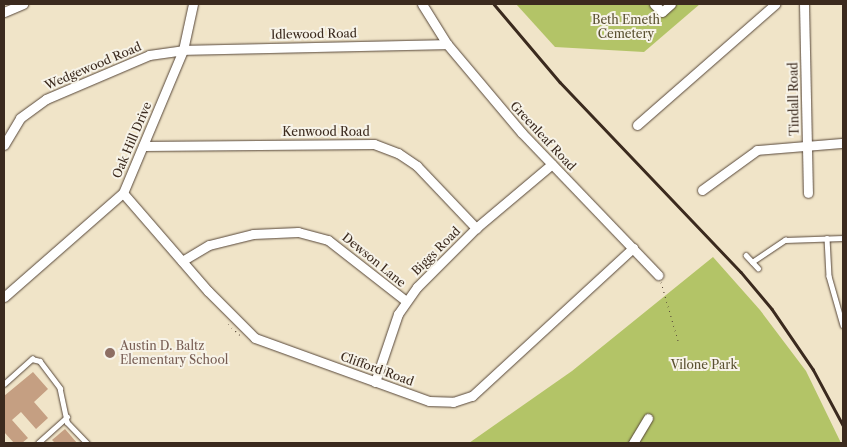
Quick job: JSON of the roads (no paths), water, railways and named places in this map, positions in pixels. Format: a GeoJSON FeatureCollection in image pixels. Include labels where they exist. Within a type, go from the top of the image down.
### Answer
{"type":"FeatureCollection","features":[{"type":"Feature","properties":{"kind":"street"},"geometry":{"type":"LineString","coordinates":[[4,12],[23,4]]}},
{"type":"Feature","properties":{"kind":"street","name":"Oak Hill Drive"},"geometry":{"type":"LineString","coordinates":[[4,297],[123,193],[183,50],[193,4]]}},
{"type":"Feature","properties":{"kind":"street","name":"Greenleaf Road"},"geometry":{"type":"LineString","coordinates":[[422,4],[446,44],[552,164],[658,274]]}},
{"type":"Feature","properties":{"kind":"street"},"geometry":{"type":"LineString","coordinates":[[656,4],[662,12],[671,4]]}},
{"type":"Feature","properties":{"kind":"street"},"geometry":{"type":"LineString","coordinates":[[638,125],[775,4]]}},
{"type":"Feature","properties":{"kind":"street","name":"Tindall Road"},"geometry":{"type":"LineString","coordinates":[[804,4],[808,193]]}},
{"type":"Feature","properties":{"kind":"street","name":"Idlewood Road"},"geometry":{"type":"LineString","coordinates":[[183,50],[446,44]]}},
{"type":"Feature","properties":{"kind":"street","name":"Wedgewood Road"},"geometry":{"type":"LineString","coordinates":[[4,145],[20,118],[46,99],[149,54],[183,50]]}},
{"type":"Feature","properties":{"kind":"street"},"geometry":{"type":"LineString","coordinates":[[702,190],[757,150],[843,143]]}},
{"type":"Feature","properties":{"kind":"street","name":"Kenwood Road"},"geometry":{"type":"LineString","coordinates":[[143,146],[374,144],[398,153],[416,166],[476,228]]}},
{"type":"Feature","properties":{"kind":"street","name":"Biggs Road"},"geometry":{"type":"LineString","coordinates":[[375,382],[398,314],[406,301],[476,228],[552,164]]}},
{"type":"Feature","properties":{"kind":"street","name":"Clifford Road"},"geometry":{"type":"LineString","coordinates":[[123,193],[182,262],[255,338],[429,401],[453,402],[472,396],[633,248]]}},
{"type":"Feature","properties":{"kind":"street","name":"Dewson Lane"},"geometry":{"type":"LineString","coordinates":[[182,262],[209,244],[253,234],[298,232],[328,240],[406,301]]}},
{"type":"Feature","properties":{"kind":"street"},"geometry":{"type":"LineString","coordinates":[[634,443],[648,418]]}},
{"type":"Feature","properties":{"kind":"lane"},"geometry":{"type":"LineString","coordinates":[[827,238],[829,276],[843,325]]}},
{"type":"Feature","properties":{"kind":"lane"},"geometry":{"type":"LineString","coordinates":[[752,262],[785,240],[843,238]]}},
{"type":"Feature","properties":{"kind":"lane"},"geometry":{"type":"LineString","coordinates":[[746,255],[758,268]]}},
{"type":"Feature","properties":{"kind":"lane"},"geometry":{"type":"LineString","coordinates":[[4,384],[36,358],[57,381],[67,417],[86,443]]}},
{"type":"Feature","properties":{"kind":"lane"},"geometry":{"type":"LineString","coordinates":[[38,443],[67,417]]}},
{"type":"Feature","properties":{"kind":"railway"},"geometry":{"type":"LineString","coordinates":[[494,4],[560,82],[741,272],[772,309],[813,369],[843,425]]}},
{"type":"Feature","properties":{"kind":"place","name":"Austin D. Baltz Elementary School"},"geometry":{"type":"Point","coordinates":[110,353]}},
{"type":"Feature","properties":{"kind":"park label","name":"Beth Emeth Cemetery"},"geometry":{"type":"Point","coordinates":[626,27]}},
{"type":"Feature","properties":{"kind":"park label","name":"Vilone Park"},"geometry":{"type":"Point","coordinates":[704,365]}}]}
